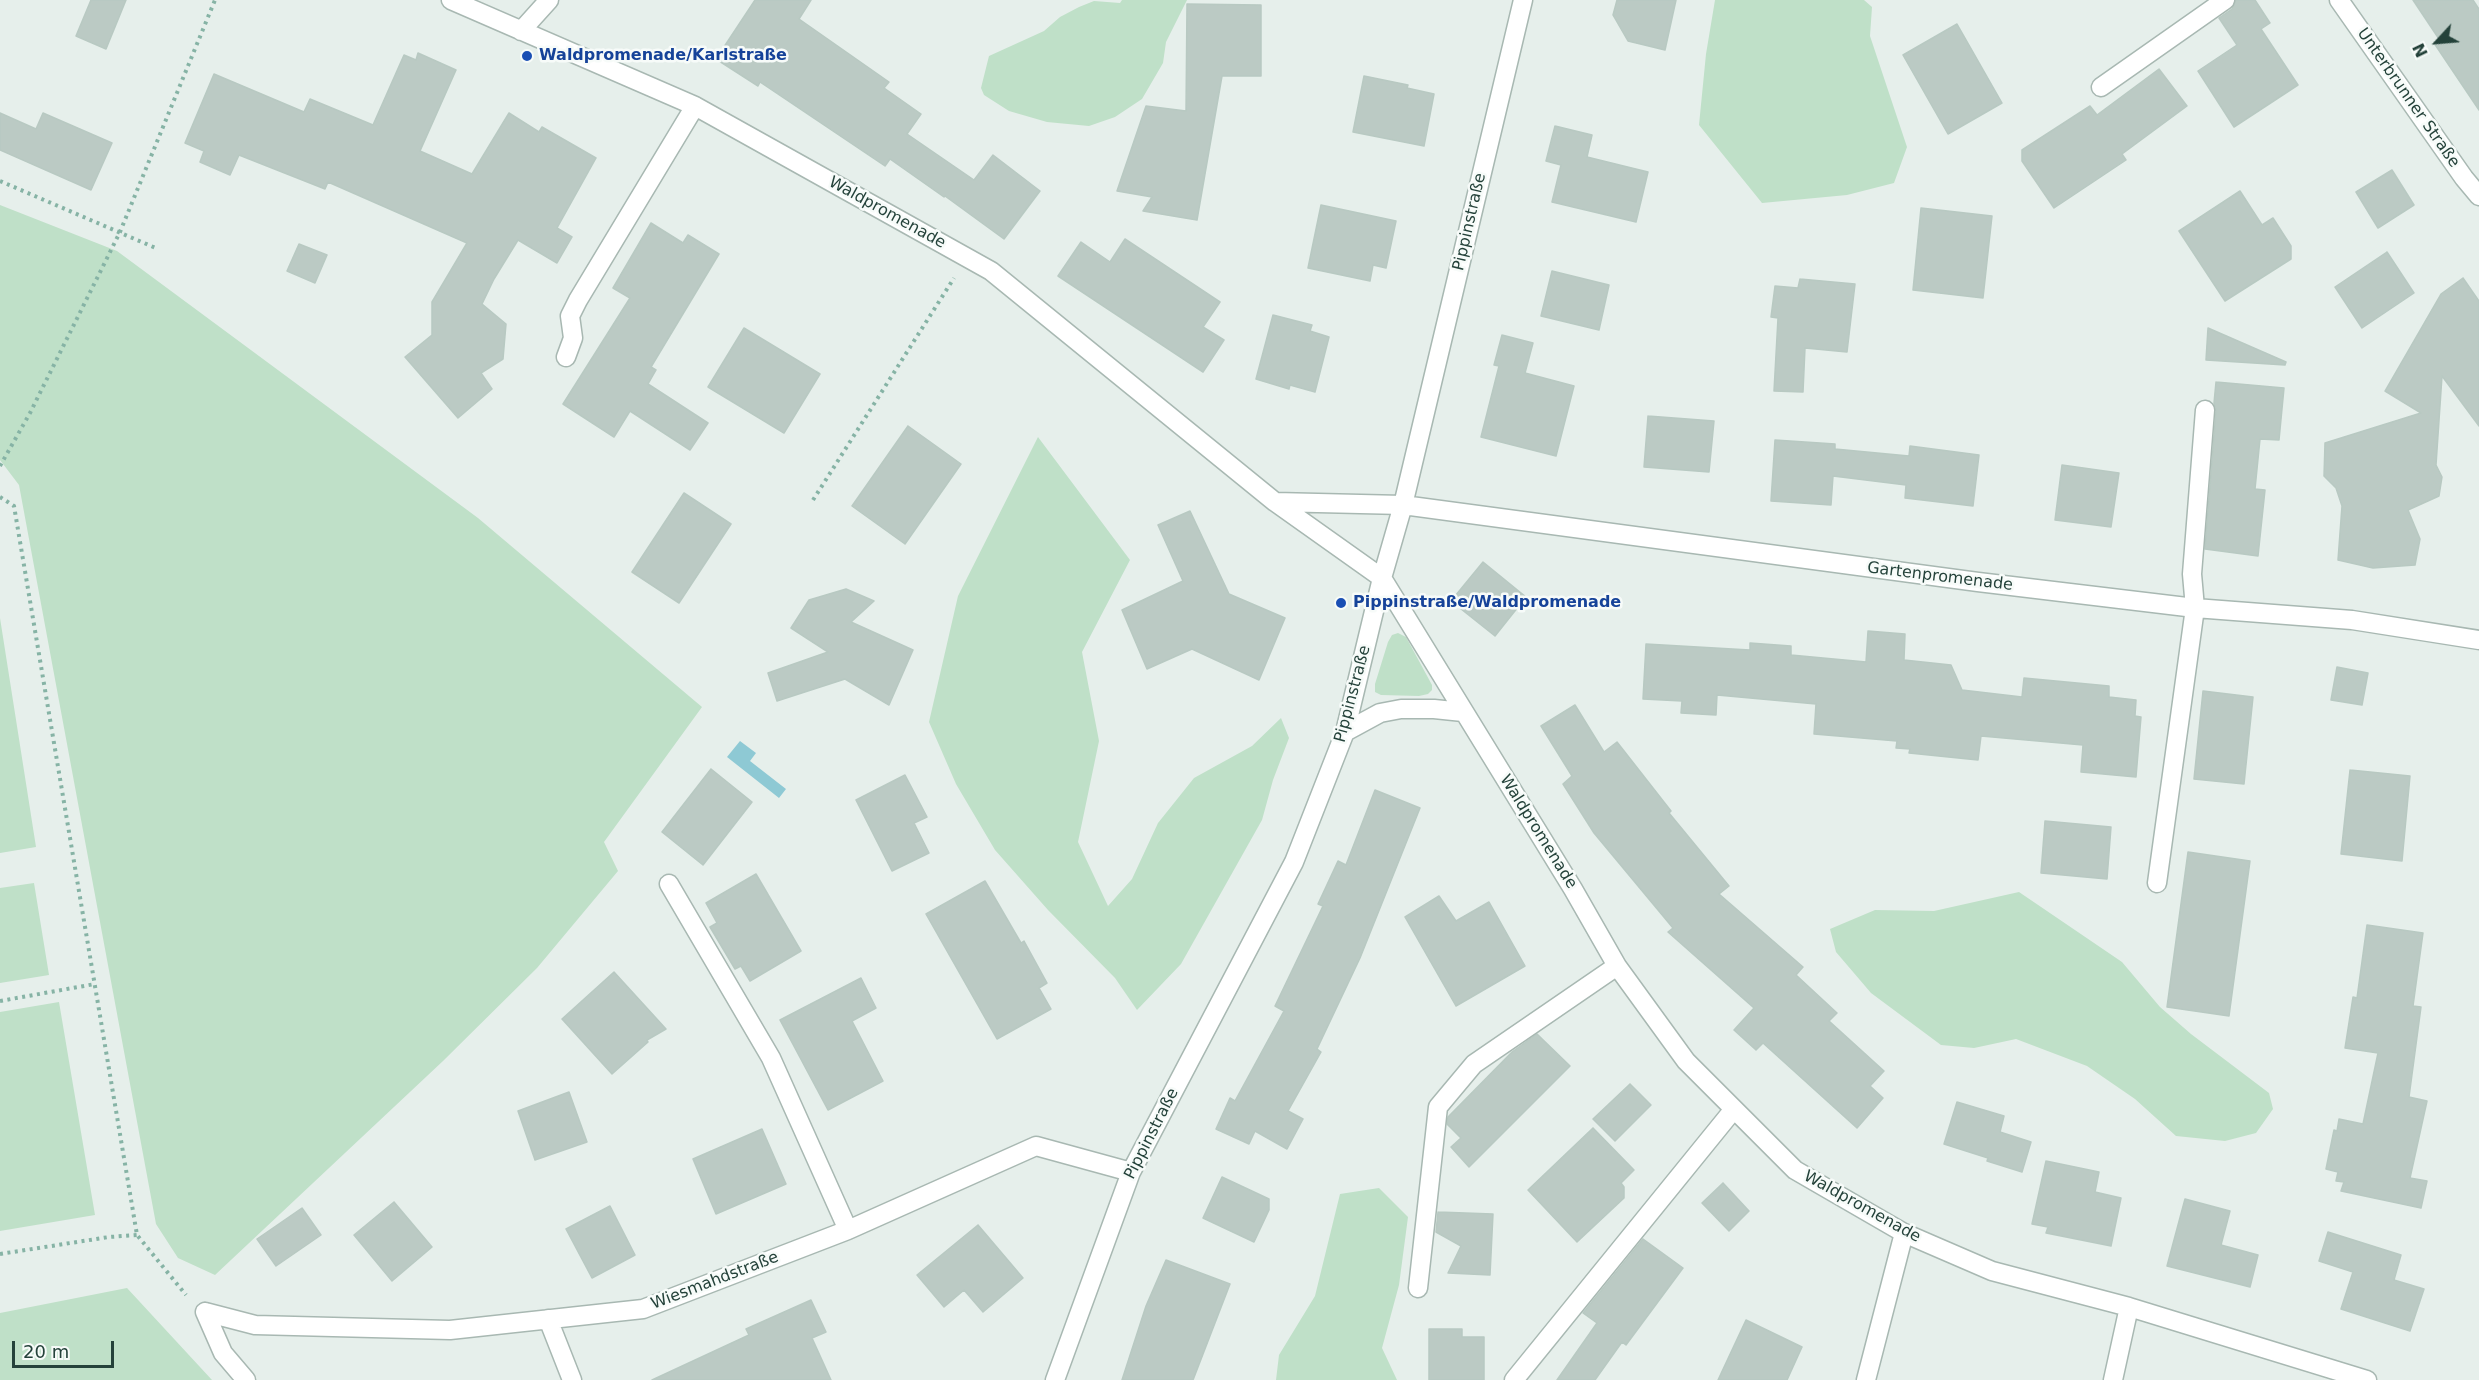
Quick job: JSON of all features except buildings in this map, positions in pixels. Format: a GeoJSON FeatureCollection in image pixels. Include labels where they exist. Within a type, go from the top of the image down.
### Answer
{"type":"FeatureCollection","features":[{"type":"Feature","properties":{"kind":"street","name":"Waldpromenade"},"geometry":{"type":"LineString","coordinates":[[451,0],[695,106],[991,271],[1275,502],[1382,578],[1573,889],[1617,966],[1686,1061],[1796,1170],[1904,1233],[1992,1272],[2129,1307],[2343,1376],[2367,1380]]}},
{"type":"Feature","properties":{"kind":"street"},"geometry":{"type":"LineString","coordinates":[[521,31],[549,0]]}},
{"type":"Feature","properties":{"kind":"street","name":"Pippinstraße"},"geometry":{"type":"LineString","coordinates":[[1055,1380],[1131,1172],[1294,862],[1345,732],[1382,578],[1403,505],[1523,0]]}},
{"type":"Feature","properties":{"kind":"street"},"geometry":{"type":"LineString","coordinates":[[2101,87],[2225,0]]}},
{"type":"Feature","properties":{"kind":"street","name":"Unterbrunner Straße"},"geometry":{"type":"LineString","coordinates":[[2339,0],[2479,196]]}},
{"type":"Feature","properties":{"kind":"street"},"geometry":{"type":"LineString","coordinates":[[566,357],[573,338],[570,316],[578,300],[695,106]]}},
{"type":"Feature","properties":{"kind":"street"},"geometry":{"type":"LineString","coordinates":[[2157,883],[2195,608],[2192,574],[2205,410]]}},
{"type":"Feature","properties":{"kind":"street"},"geometry":{"type":"LineString","coordinates":[[1275,502],[1403,505]]}},
{"type":"Feature","properties":{"kind":"street","name":"Gartenpromenade"},"geometry":{"type":"LineString","coordinates":[[1403,505],[1978,582],[2195,608],[2352,620],[2479,640]]}},
{"type":"Feature","properties":{"kind":"street"},"geometry":{"type":"LineString","coordinates":[[1345,732],[1380,713],[1401,709],[1463,712]]}},
{"type":"Feature","properties":{"kind":"street"},"geometry":{"type":"LineString","coordinates":[[669,884],[771,1058],[848,1230]]}},
{"type":"Feature","properties":{"kind":"street"},"geometry":{"type":"LineString","coordinates":[[1418,1288],[1438,1107],[1474,1064],[1617,966]]}},
{"type":"Feature","properties":{"kind":"street"},"geometry":{"type":"LineString","coordinates":[[1514,1380],[1734,1109]]}},
{"type":"Feature","properties":{"kind":"street","name":"Wiesmahdstraße"},"geometry":{"type":"LineString","coordinates":[[205,1312],[255,1325],[450,1330],[643,1309],[848,1230],[1036,1146],[1131,1172]]}},
{"type":"Feature","properties":{"kind":"street"},"geometry":{"type":"LineString","coordinates":[[1866,1380],[1904,1233]]}},
{"type":"Feature","properties":{"kind":"street"},"geometry":{"type":"LineString","coordinates":[[2113,1380],[2129,1307]]}},
{"type":"Feature","properties":{"kind":"street"},"geometry":{"type":"LineString","coordinates":[[205,1312],[223,1353],[246,1380]]}},
{"type":"Feature","properties":{"kind":"street"},"geometry":{"type":"LineString","coordinates":[[548,1319],[573,1380]]}},
{"type":"Feature","properties":{"kind":"path"},"geometry":{"type":"LineString","coordinates":[[0,466],[30,413],[120,232],[215,0]]}},
{"type":"Feature","properties":{"kind":"path"},"geometry":{"type":"LineString","coordinates":[[0,181],[158,249]]}},
{"type":"Feature","properties":{"kind":"path"},"geometry":{"type":"LineString","coordinates":[[813,500],[968,258]]}},
{"type":"Feature","properties":{"kind":"path"},"geometry":{"type":"LineString","coordinates":[[0,497],[14,506],[137,1235],[188,1297],[205,1312]]}},
{"type":"Feature","properties":{"kind":"path"},"geometry":{"type":"LineString","coordinates":[[0,1001],[95,984]]}},
{"type":"Feature","properties":{"kind":"path"},"geometry":{"type":"LineString","coordinates":[[0,1254],[109,1237],[137,1235]]}},
{"type":"Feature","properties":{"kind":"green space"},"geometry":{"type":"Polygon","coordinates":[[[1122,0],[1187,0],[1166,42],[1163,63],[1142,99],[1115,117],[1089,126],[1047,122],[1009,111],[984,95],[981,88],[989,56],[1044,31],[1060,17],[1079,7],[1094,1],[1120,3],[1122,0]]]}},
{"type":"Feature","properties":{"kind":"green space"},"geometry":{"type":"Polygon","coordinates":[[[1715,0],[1864,0],[1872,7],[1870,36],[1907,147],[1894,183],[1847,195],[1762,203],[1699,125],[1706,54],[1715,0]]]}},
{"type":"Feature","properties":{"kind":"green space"},"geometry":{"type":"Polygon","coordinates":[[[0,205],[117,251],[478,518],[702,707],[604,842],[618,871],[537,968],[443,1061],[215,1275],[178,1258],[156,1224],[19,485],[0,460],[0,205]]]}},
{"type":"Feature","properties":{"kind":"green space"},"geometry":{"type":"Polygon","coordinates":[[[1038,437],[1130,560],[1082,652],[1099,741],[1078,842],[1108,906],[1132,879],[1158,823],[1194,778],[1252,746],[1281,718],[1289,738],[1273,780],[1262,820],[1181,964],[1137,1010],[1115,978],[1048,910],[995,850],[956,784],[929,722],[958,596],[1038,437]]]}},
{"type":"Feature","properties":{"kind":"green space"},"geometry":{"type":"Polygon","coordinates":[[[0,618],[36,847],[0,853],[0,618]]]}},
{"type":"Feature","properties":{"kind":"green space"},"geometry":{"type":"Polygon","coordinates":[[[1398,633],[1406,637],[1432,685],[1432,690],[1428,694],[1419,696],[1381,695],[1375,692],[1375,684],[1388,642],[1392,635],[1398,633]]]}},
{"type":"Feature","properties":{"kind":"green space"},"geometry":{"type":"Polygon","coordinates":[[[34,883],[49,975],[0,983],[0,888],[34,883]]]}},
{"type":"Feature","properties":{"kind":"green space"},"geometry":{"type":"Polygon","coordinates":[[[2019,892],[2122,962],[2160,1007],[2191,1034],[2269,1093],[2273,1109],[2256,1133],[2225,1141],[2176,1136],[2135,1099],[2087,1066],[2016,1039],[1974,1048],[1941,1045],[1871,993],[1836,952],[1830,929],[1875,910],[1934,911],[2019,892]]]}},
{"type":"Feature","properties":{"kind":"green space"},"geometry":{"type":"Polygon","coordinates":[[[59,1002],[95,1215],[0,1231],[0,1012],[59,1002]]]}},
{"type":"Feature","properties":{"kind":"green space"},"geometry":{"type":"Polygon","coordinates":[[[1379,1188],[1408,1217],[1399,1285],[1382,1348],[1397,1380],[1276,1380],[1279,1355],[1315,1296],[1340,1194],[1379,1188]]]}},
{"type":"Feature","properties":{"kind":"green space"},"geometry":{"type":"Polygon","coordinates":[[[127,1288],[212,1380],[0,1380],[0,1313],[127,1288]]]}},
{"type":"Feature","properties":{"kind":"water"},"geometry":{"type":"Polygon","coordinates":[[[740,741],[756,753],[750,761],[786,789],[779,798],[727,757],[740,741]]]}},
{"type":"Feature","properties":{"kind":"place","name":"Waldpromenade/Karlstraße"},"geometry":{"type":"Point","coordinates":[527,56]}},
{"type":"Feature","properties":{"kind":"place","name":"Pippinstraße/Waldpromenade"},"geometry":{"type":"Point","coordinates":[1341,603]}}]}
